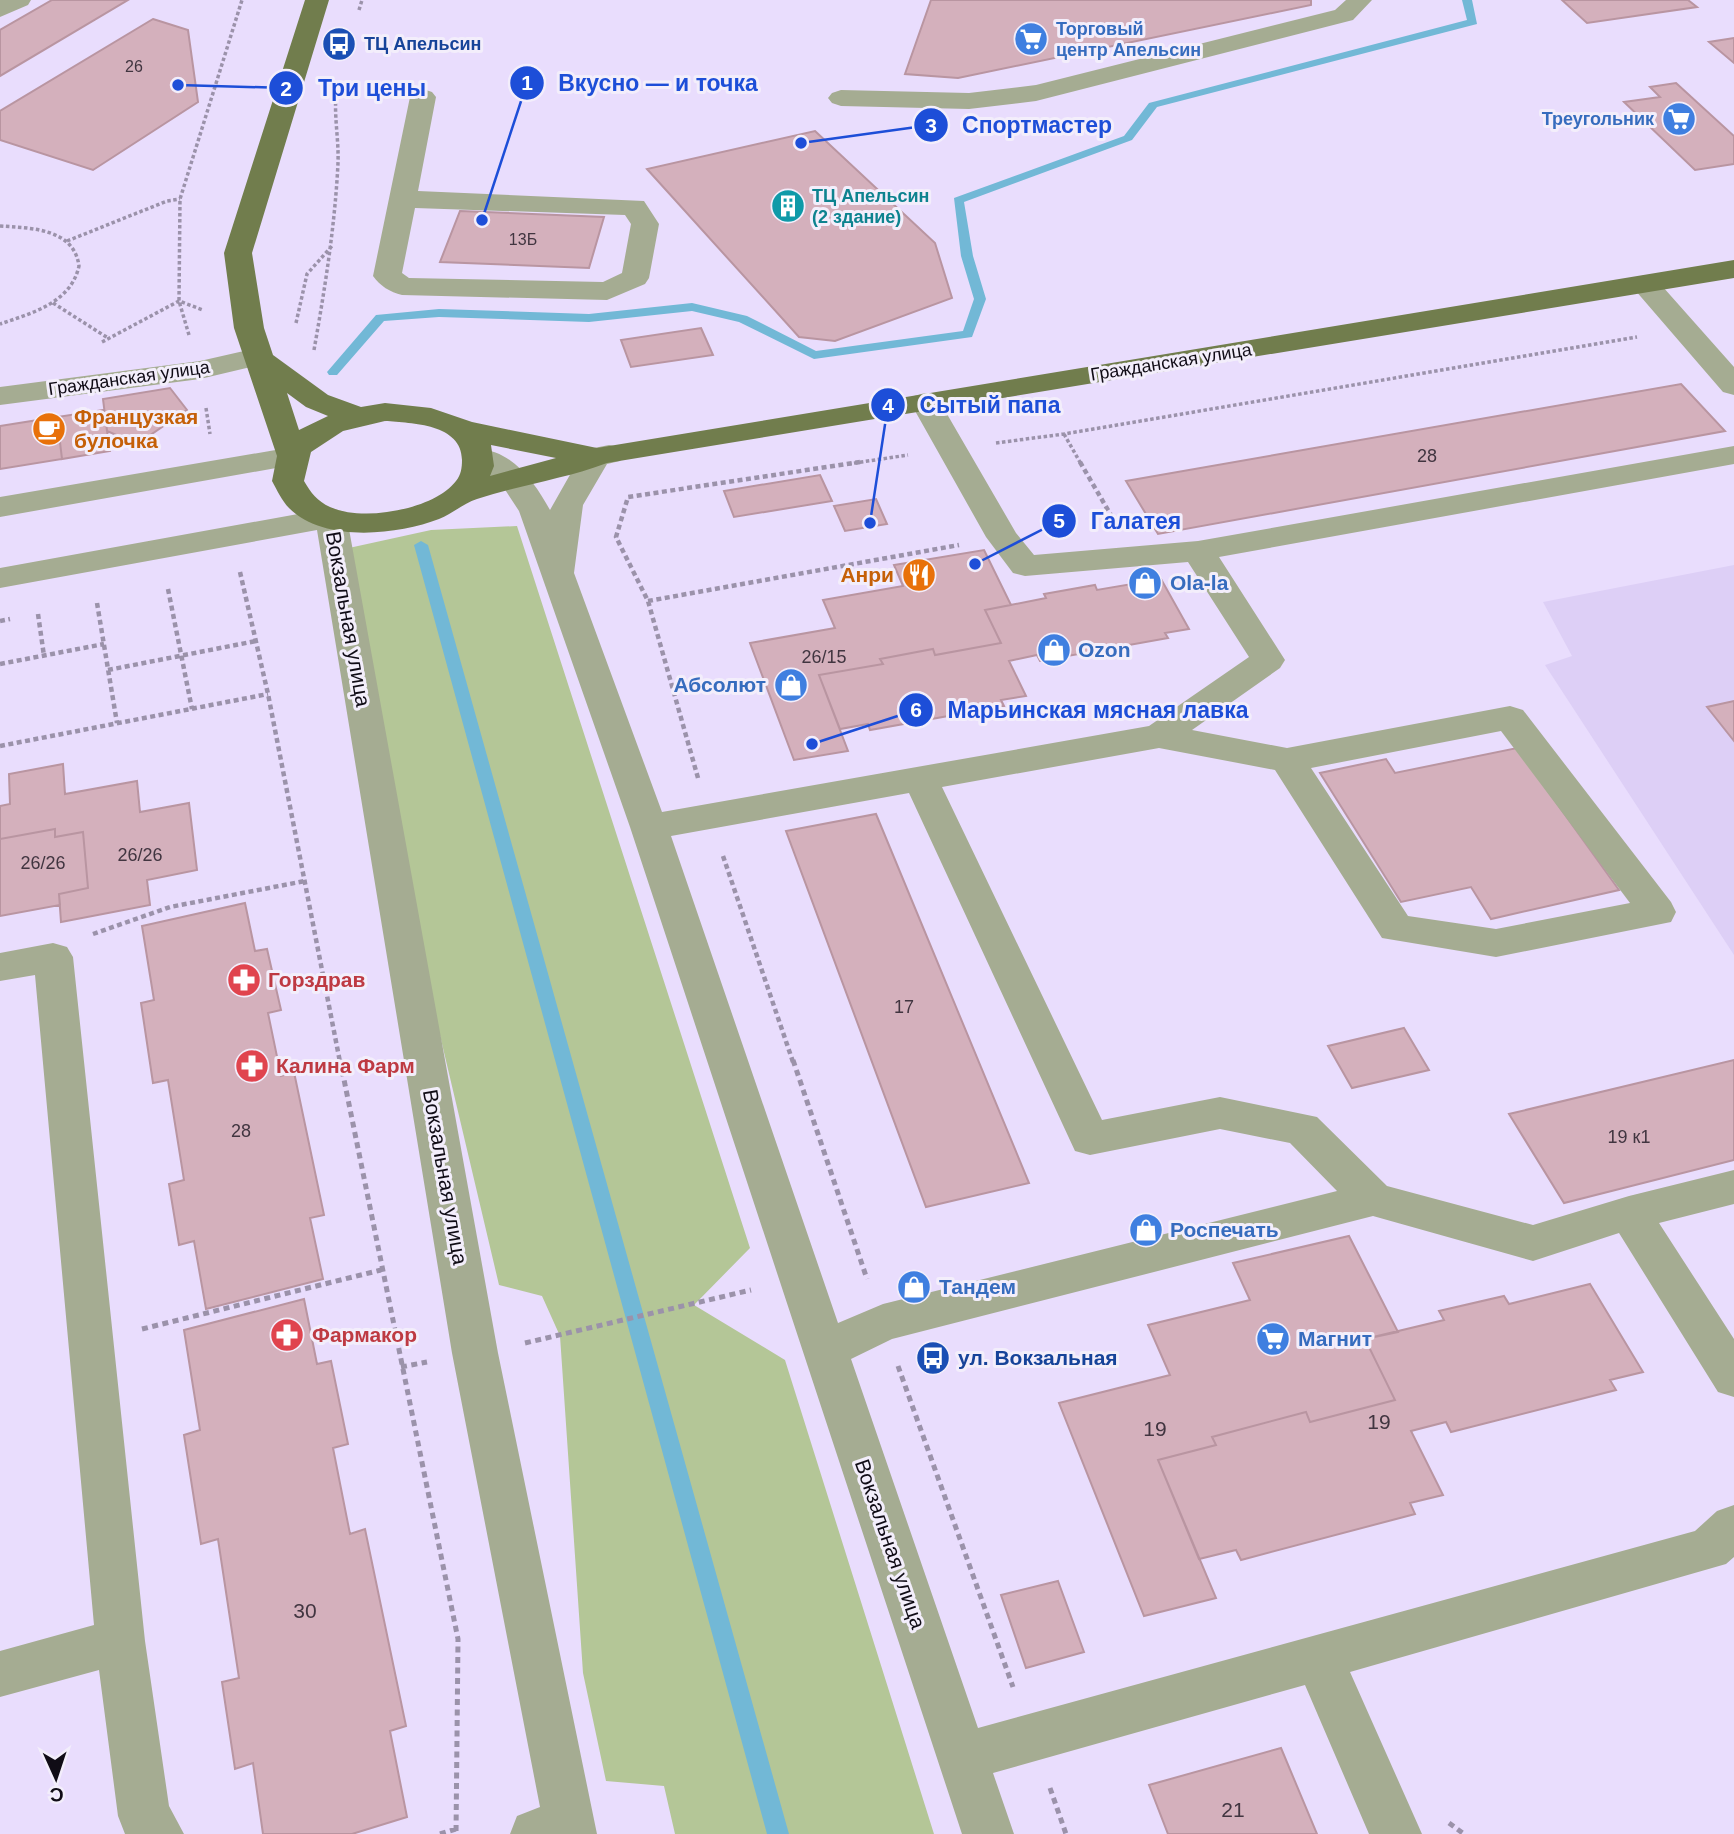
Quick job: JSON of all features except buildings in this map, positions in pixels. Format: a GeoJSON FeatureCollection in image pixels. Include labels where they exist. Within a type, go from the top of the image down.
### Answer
{"type":"FeatureCollection","features":[{"type":"Feature","properties":{"kind":"main road","name":"Вокзальная улица"},"geometry":{"type":"LineString","coordinates":[[293,456],[253,342],[238,253],[317,0]]}},
{"type":"Feature","properties":{"kind":"main road","name":"Гражданская улица"},"geometry":{"type":"LineString","coordinates":[[517,480],[602,455],[1734,269]]}},
{"type":"Feature","properties":{"kind":"main road","name":"Вокзальная улица"},"geometry":{"type":"LineString","coordinates":[[253,342],[317,401],[356,416]]}},
{"type":"Feature","properties":{"kind":"main road","name":"Вокзальная улица"},"geometry":{"type":"LineString","coordinates":[[385,412],[415,413],[440,419],[468,460],[443,506],[418,517],[358,523],[331,518],[301,503],[288,481],[293,456],[307,440],[329,426],[356,416],[385,412]]}},
{"type":"Feature","properties":{"kind":"main road","name":"Гражданская улица"},"geometry":{"type":"LineString","coordinates":[[468,460],[602,455]]}},
{"type":"Feature","properties":{"kind":"street"},"geometry":{"type":"LineString","coordinates":[[0,10],[19,0]]}},
{"type":"Feature","properties":{"kind":"street"},"geometry":{"type":"LineString","coordinates":[[841,98],[969,101],[1036,93],[1344,15],[1360,0]]}},
{"type":"Feature","properties":{"kind":"street"},"geometry":{"type":"LineString","coordinates":[[402,200],[634,207],[645,224],[635,278],[607,291],[402,285],[387,276],[402,200],[423,97]]}},
{"type":"Feature","properties":{"kind":"street"},"geometry":{"type":"LineString","coordinates":[[1645,284],[1734,386]]}},
{"type":"Feature","properties":{"kind":"street","name":"Гражданская улица"},"geometry":{"type":"LineString","coordinates":[[0,396],[200,370],[253,342]]}},
{"type":"Feature","properties":{"kind":"street"},"geometry":{"type":"LineString","coordinates":[[925,402],[1002,537],[1025,566],[1198,551],[1734,455]]}},
{"type":"Feature","properties":{"kind":"street","name":"Вокзальная улица"},"geometry":{"type":"LineString","coordinates":[[559,579],[567,505],[602,455]]}},
{"type":"Feature","properties":{"kind":"street"},"geometry":{"type":"LineString","coordinates":[[0,507],[293,456]]}},
{"type":"Feature","properties":{"kind":"street","name":"Вокзальная улица"},"geometry":{"type":"LineString","coordinates":[[468,460],[505,469],[517,480],[535,511],[649,827],[988,1834]]}},
{"type":"Feature","properties":{"kind":"street"},"geometry":{"type":"LineString","coordinates":[[0,578],[331,518]]}},
{"type":"Feature","properties":{"kind":"street","name":"Вокзальная улица"},"geometry":{"type":"LineString","coordinates":[[331,518],[559,1830]]}},
{"type":"Feature","properties":{"kind":"street"},"geometry":{"type":"LineString","coordinates":[[1159,736],[1268,660],[1198,551]]}},
{"type":"Feature","properties":{"kind":"street"},"geometry":{"type":"LineString","coordinates":[[649,827],[1159,736],[1287,760],[1510,718],[1657,912],[1496,943],[1396,928],[1287,760]]}},
{"type":"Feature","properties":{"kind":"street"},"geometry":{"type":"LineString","coordinates":[[920,778],[1090,1139],[1220,1113],[1301,1129],[1373,1199],[1533,1243],[1629,1213],[1734,1187]]}},
{"type":"Feature","properties":{"kind":"street"},"geometry":{"type":"LineString","coordinates":[[0,967],[53,957],[120,1641],[144,1816],[158,1834]]}},
{"type":"Feature","properties":{"kind":"street"},"geometry":{"type":"LineString","coordinates":[[825,1350],[883,1323],[1373,1199]]}},
{"type":"Feature","properties":{"kind":"street"},"geometry":{"type":"LineString","coordinates":[[1629,1213],[1734,1378]]}},
{"type":"Feature","properties":{"kind":"street"},"geometry":{"type":"LineString","coordinates":[[962,1757],[1709,1549],[1734,1526]]}},
{"type":"Feature","properties":{"kind":"street"},"geometry":{"type":"LineString","coordinates":[[0,1674],[120,1641]]}},
{"type":"Feature","properties":{"kind":"street"},"geometry":{"type":"LineString","coordinates":[[1318,1658],[1396,1834]]}},
{"type":"Feature","properties":{"kind":"path"},"geometry":{"type":"LineString","coordinates":[[358,13],[362,0]]}},
{"type":"Feature","properties":{"kind":"path"},"geometry":{"type":"LineString","coordinates":[[312,362],[332,246],[338,158],[333,101],[340,76]]}},
{"type":"Feature","properties":{"kind":"path"},"geometry":{"type":"LineString","coordinates":[[67,241],[167,201],[180,200]]}},
{"type":"Feature","properties":{"kind":"path"},"geometry":{"type":"LineString","coordinates":[[0,226],[38,230],[67,241],[78,254],[80,270],[71,287],[53,303],[0,324]]}},
{"type":"Feature","properties":{"kind":"path"},"geometry":{"type":"LineString","coordinates":[[99,344],[179,301],[253,342],[295,322],[307,274],[332,246]]}},
{"type":"Feature","properties":{"kind":"path"},"geometry":{"type":"LineString","coordinates":[[53,303],[108,338]]}},
{"type":"Feature","properties":{"kind":"path"},"geometry":{"type":"LineString","coordinates":[[1064,434],[1113,517],[1100,519]]}},
{"type":"Feature","properties":{"kind":"path"},"geometry":{"type":"LineString","coordinates":[[231,537],[268,694],[381,1270],[457,1639],[456,1832],[440,1834]]}},
{"type":"Feature","properties":{"kind":"path"},"geometry":{"type":"LineString","coordinates":[[648,601],[1002,537]]}},
{"type":"Feature","properties":{"kind":"path"},"geometry":{"type":"LineString","coordinates":[[168,589],[192,709]]}},
{"type":"Feature","properties":{"kind":"path"},"geometry":{"type":"LineString","coordinates":[[97,603],[117,723]]}},
{"type":"Feature","properties":{"kind":"path"},"geometry":{"type":"LineString","coordinates":[[38,614],[44,656]]}},
{"type":"Feature","properties":{"kind":"path"},"geometry":{"type":"LineString","coordinates":[[108,670],[256,641]]}},
{"type":"Feature","properties":{"kind":"path"},"geometry":{"type":"LineString","coordinates":[[0,664],[104,644]]}},
{"type":"Feature","properties":{"kind":"path"},"geometry":{"type":"LineString","coordinates":[[0,746],[268,694]]}},
{"type":"Feature","properties":{"kind":"path"},"geometry":{"type":"LineString","coordinates":[[88,936],[130,917],[191,900],[305,881]]}},
{"type":"Feature","properties":{"kind":"path"},"geometry":{"type":"LineString","coordinates":[[90,1342],[381,1270]]}},
{"type":"Feature","properties":{"kind":"path"},"geometry":{"type":"LineString","coordinates":[[560,1336],[694,1305]]}},
{"type":"Feature","properties":{"kind":"shaded area"},"geometry":{"type":"Polygon","coordinates":[[[1734,565],[1734,955],[1545,665],[1572,656],[1543,602],[1734,565]]]}},
{"type":"Feature","properties":{"kind":"green space"},"geometry":{"type":"Polygon","coordinates":[[[517,526],[750,1248],[694,1305],[785,1360],[934,1834],[675,1834],[664,1786],[606,1781],[583,1673],[560,1336],[542,1296],[499,1285],[326,553],[431,530],[517,526]]]}},
{"type":"Feature","properties":{"kind":"waterway"},"geometry":{"type":"LineString","coordinates":[[333,372],[380,318],[439,313],[589,318],[692,307],[743,319],[814,355],[968,334],[980,299],[967,256],[958,200],[1128,138],[1153,105],[1473,22],[1467,0]]}},
{"type":"Feature","properties":{"kind":"waterway"},"geometry":{"type":"LineString","coordinates":[[421,545],[778,1834]]}},
{"type":"Feature","properties":{"kind":"place","name":"Торговый центр Апельсин"},"geometry":{"type":"Point","coordinates":[1031,39]}},
{"type":"Feature","properties":{"kind":"place","name":"ТЦ Апельсин"},"geometry":{"type":"Point","coordinates":[339,44]}},
{"type":"Feature","properties":{"kind":"place","name":"Три цены"},"geometry":{"type":"Point","coordinates":[178,85]}},
{"type":"Feature","properties":{"kind":"place","name":"Треугольник"},"geometry":{"type":"Point","coordinates":[1679,119]}},
{"type":"Feature","properties":{"kind":"place","name":"Спортмастер"},"geometry":{"type":"Point","coordinates":[801,143]}},
{"type":"Feature","properties":{"kind":"place","name":"ТЦ Апельсин (2 здание)"},"geometry":{"type":"Point","coordinates":[788,206]}},
{"type":"Feature","properties":{"kind":"place","name":"Вкусно — и точка"},"geometry":{"type":"Point","coordinates":[482,220]}},
{"type":"Feature","properties":{"kind":"place","name":"Французкая булочка"},"geometry":{"type":"Point","coordinates":[49,429]}},
{"type":"Feature","properties":{"kind":"place","name":"Сытый папа"},"geometry":{"type":"Point","coordinates":[870,523]}},
{"type":"Feature","properties":{"kind":"place","name":"Галатея"},"geometry":{"type":"Point","coordinates":[975,564]}},
{"type":"Feature","properties":{"kind":"place","name":"Анри"},"geometry":{"type":"Point","coordinates":[919,575]}},
{"type":"Feature","properties":{"kind":"place","name":"Ola-la"},"geometry":{"type":"Point","coordinates":[1145,583]}},
{"type":"Feature","properties":{"kind":"place","name":"Ozon"},"geometry":{"type":"Point","coordinates":[1054,650]}},
{"type":"Feature","properties":{"kind":"place","name":"Абсолют"},"geometry":{"type":"Point","coordinates":[791,685]}},
{"type":"Feature","properties":{"kind":"place","name":"Марьинская мясная лавка"},"geometry":{"type":"Point","coordinates":[812,744]}},
{"type":"Feature","properties":{"kind":"place","name":"Горздрав"},"geometry":{"type":"Point","coordinates":[244,980]}},
{"type":"Feature","properties":{"kind":"place","name":"Калина Фарм"},"geometry":{"type":"Point","coordinates":[252,1066]}},
{"type":"Feature","properties":{"kind":"place","name":"Роспечать"},"geometry":{"type":"Point","coordinates":[1146,1230]}},
{"type":"Feature","properties":{"kind":"place","name":"Тандем"},"geometry":{"type":"Point","coordinates":[914,1287]}},
{"type":"Feature","properties":{"kind":"place","name":"Фармакор"},"geometry":{"type":"Point","coordinates":[287,1335]}},
{"type":"Feature","properties":{"kind":"place","name":"Магнит"},"geometry":{"type":"Point","coordinates":[1273,1339]}},
{"type":"Feature","properties":{"kind":"place","name":"ул. Вокзальная"},"geometry":{"type":"Point","coordinates":[933,1358]}}]}
